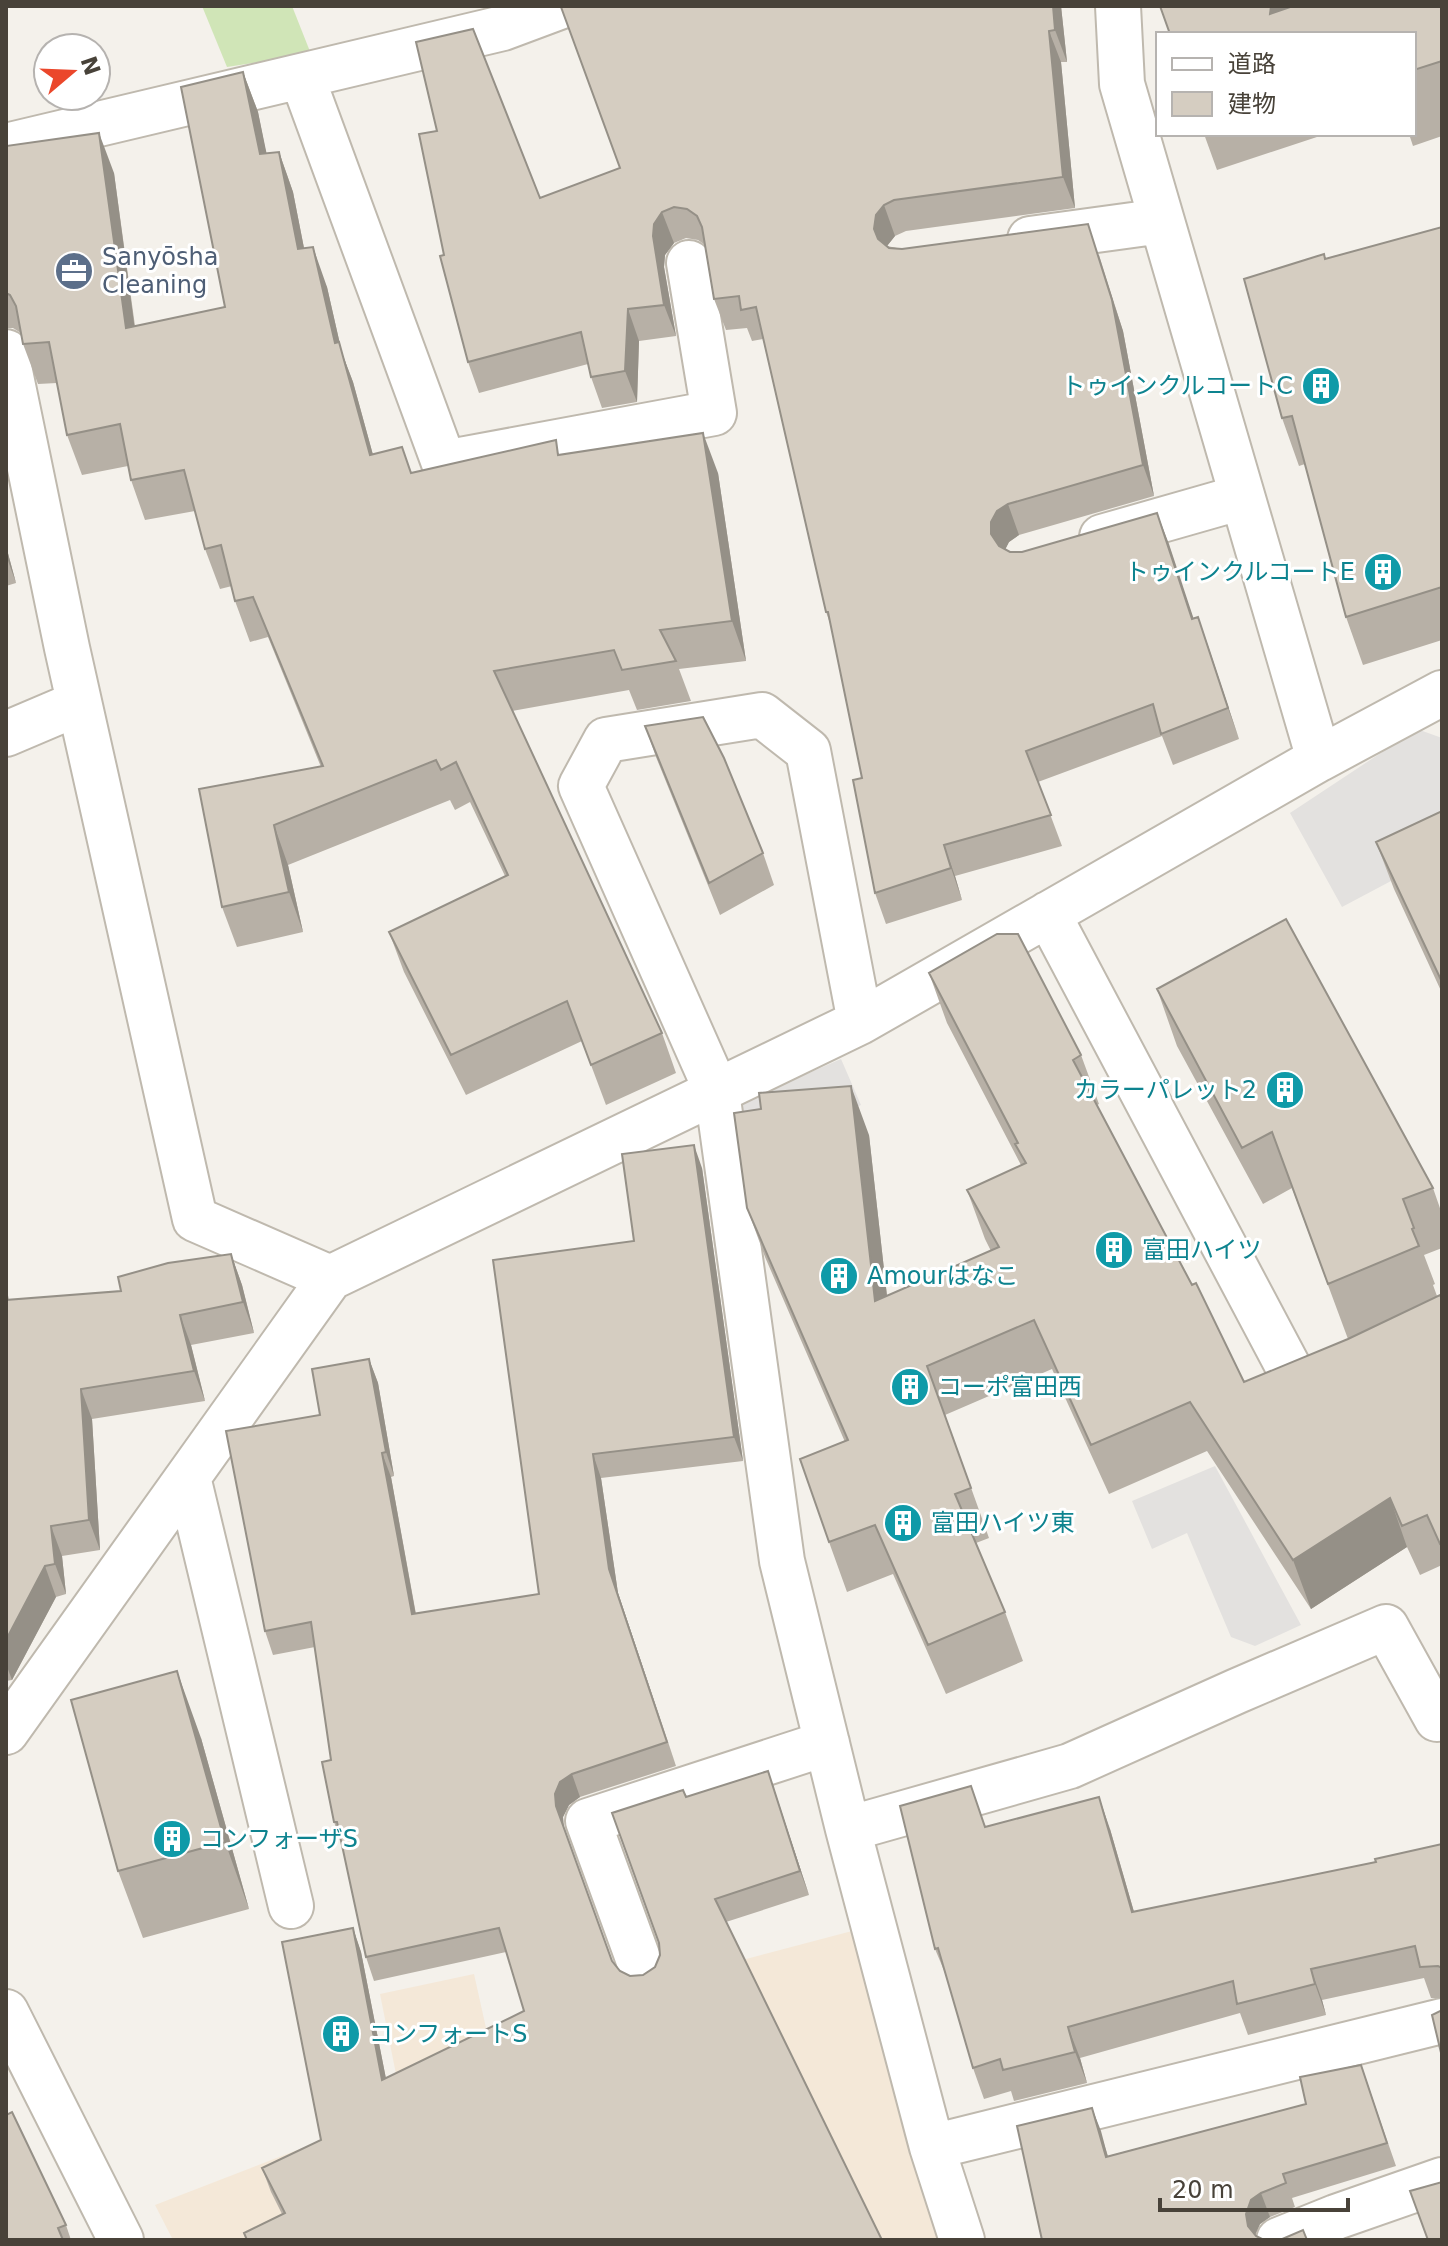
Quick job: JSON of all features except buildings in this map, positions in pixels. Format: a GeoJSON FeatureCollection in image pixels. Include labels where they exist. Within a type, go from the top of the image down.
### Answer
{"type":"FeatureCollection","features":[{"type":"Feature","properties":{"kind":"street"},"geometry":{"type":"LineString","coordinates":[[6,146],[302,77],[498,17],[562,6]]}},
{"type":"Feature","properties":{"kind":"street"},"geometry":{"type":"LineString","coordinates":[[1118,6],[1122,84],[1319,759]]}},
{"type":"Feature","properties":{"kind":"street"},"geometry":{"type":"LineString","coordinates":[[302,77],[444,463],[714,413],[689,263]]}},
{"type":"Feature","properties":{"kind":"street"},"geometry":{"type":"LineString","coordinates":[[989,245],[1162,221]]}},
{"type":"Feature","properties":{"kind":"street"},"geometry":{"type":"LineString","coordinates":[[6,352],[79,703],[195,1219],[330,1278]]}},
{"type":"Feature","properties":{"kind":"street"},"geometry":{"type":"LineString","coordinates":[[1070,547],[1242,497]]}},
{"type":"Feature","properties":{"kind":"street"},"geometry":{"type":"LineString","coordinates":[[6,1732],[330,1278],[860,1022],[1319,759],[1442,693]]}},
{"type":"Feature","properties":{"kind":"street"},"geometry":{"type":"LineString","coordinates":[[6,734],[79,703]]}},
{"type":"Feature","properties":{"kind":"street"},"geometry":{"type":"LineString","coordinates":[[860,1022],[808,751],[762,715],[606,740],[581,786],[717,1092],[782,1561],[848,1829],[932,2147],[962,2240]]}},
{"type":"Feature","properties":{"kind":"street"},"geometry":{"type":"LineString","coordinates":[[1048,914],[1300,1389],[1442,1326]]}},
{"type":"Feature","properties":{"kind":"street"},"geometry":{"type":"LineString","coordinates":[[188,1477],[291,1906]]}},
{"type":"Feature","properties":{"kind":"street"},"geometry":{"type":"LineString","coordinates":[[848,1829],[1070,1766],[1386,1627],[1437,1719],[1442,1717]]}},
{"type":"Feature","properties":{"kind":"street"},"geometry":{"type":"LineString","coordinates":[[644,1975],[588,1821],[827,1743]]}},
{"type":"Feature","properties":{"kind":"street"},"geometry":{"type":"LineString","coordinates":[[6,2012],[121,2240]]}},
{"type":"Feature","properties":{"kind":"street"},"geometry":{"type":"LineString","coordinates":[[932,2147],[1442,2021]]}},
{"type":"Feature","properties":{"kind":"street"},"geometry":{"type":"LineString","coordinates":[[1279,2240],[1341,2228],[1442,2180]]}},
{"type":"Feature","properties":{"kind":"shaded area"},"geometry":{"type":"Polygon","coordinates":[[[1417,729],[1442,738],[1442,854],[1342,907],[1290,813],[1417,729]]]}},
{"type":"Feature","properties":{"kind":"shaded area"},"geometry":{"type":"Polygon","coordinates":[[[841,1059],[861,1105],[755,1151],[735,1105],[841,1059]]]}},
{"type":"Feature","properties":{"kind":"shaded area"},"geometry":{"type":"Polygon","coordinates":[[[1215,1466],[1301,1625],[1255,1646],[1231,1637],[1187,1533],[1152,1549],[1132,1501],[1215,1466]]]}},
{"type":"Feature","properties":{"kind":"shaded area"},"geometry":{"type":"Polygon","coordinates":[[[852,1931],[941,2240],[173,2240],[155,2205],[403,2109],[380,1994],[474,1974],[486,2028],[852,1931]]]}},
{"type":"Feature","properties":{"kind":"green space"},"geometry":{"type":"Polygon","coordinates":[[[202,6],[292,6],[311,54],[227,67],[202,6]]]}},
{"type":"Feature","properties":{"kind":"place","name":"Sanyōsha Cleaning"},"geometry":{"type":"Point","coordinates":[74,271]}},
{"type":"Feature","properties":{"kind":"place","name":"トゥインクルコートC"},"geometry":{"type":"Point","coordinates":[1321,386]}},
{"type":"Feature","properties":{"kind":"place","name":"トゥインクルコートE"},"geometry":{"type":"Point","coordinates":[1383,572]}},
{"type":"Feature","properties":{"kind":"place","name":"カラーパレット2"},"geometry":{"type":"Point","coordinates":[1285,1090]}},
{"type":"Feature","properties":{"kind":"place","name":"富田ハイツ"},"geometry":{"type":"Point","coordinates":[1114,1250]}},
{"type":"Feature","properties":{"kind":"place","name":"Amourはなこ"},"geometry":{"type":"Point","coordinates":[839,1276]}},
{"type":"Feature","properties":{"kind":"place","name":"コーポ富田西"},"geometry":{"type":"Point","coordinates":[910,1387]}},
{"type":"Feature","properties":{"kind":"place","name":"富田ハイツ東"},"geometry":{"type":"Point","coordinates":[903,1523]}},
{"type":"Feature","properties":{"kind":"place","name":"コンフォーザS"},"geometry":{"type":"Point","coordinates":[172,1839]}},
{"type":"Feature","properties":{"kind":"place","name":"コンフォートS"},"geometry":{"type":"Point","coordinates":[341,2034]}}]}
